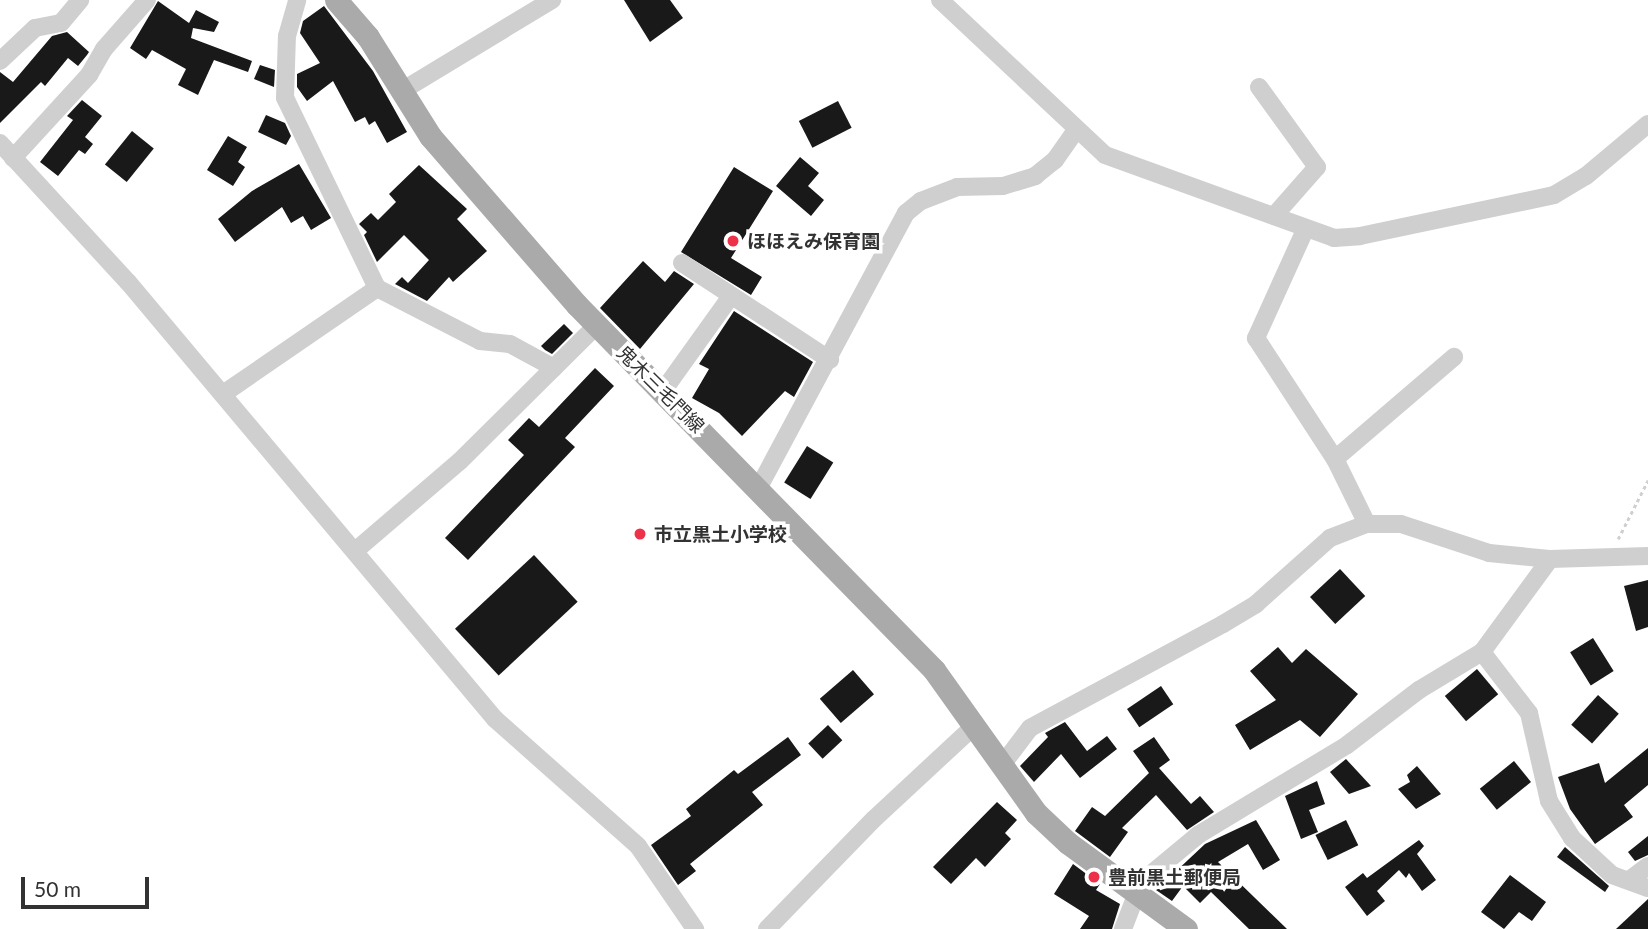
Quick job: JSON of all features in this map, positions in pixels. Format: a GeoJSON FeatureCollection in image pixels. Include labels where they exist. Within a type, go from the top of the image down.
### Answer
{"type":"FeatureCollection","features":[{"type":"Feature","properties":{"kind":"main road","name":"鬼木三毛門線"},"geometry":{"type":"LineString","coordinates":[[336,0],[368,37],[430,136],[597,325],[759,487],[915,650],[975,725],[1036,813],[1068,843],[1135,890]]}},
{"type":"Feature","properties":{"kind":"main road"},"geometry":{"type":"LineString","coordinates":[[1135,890],[1186,929]]}},
{"type":"Feature","properties":{"kind":"street"},"geometry":{"type":"LineString","coordinates":[[0,61],[35,28],[61,23],[80,0]]}},
{"type":"Feature","properties":{"kind":"street"},"geometry":{"type":"LineString","coordinates":[[13,158],[89,75],[104,49],[147,0]]}},
{"type":"Feature","properties":{"kind":"street"},"geometry":{"type":"LineString","coordinates":[[298,0],[287,36],[285,97],[377,288],[480,341],[510,344],[554,368]]}},
{"type":"Feature","properties":{"kind":"street"},"geometry":{"type":"LineString","coordinates":[[400,92],[552,0]]}},
{"type":"Feature","properties":{"kind":"street"},"geometry":{"type":"LineString","coordinates":[[940,0],[1075,131],[1105,155],[1274,216],[1305,230],[1334,238],[1360,236],[1544,198],[1586,176],[1648,124]]}},
{"type":"Feature","properties":{"kind":"street"},"geometry":{"type":"LineString","coordinates":[[1259,87],[1317,167],[1274,216]]}},
{"type":"Feature","properties":{"kind":"street"},"geometry":{"type":"LineString","coordinates":[[759,487],[830,360],[901,220],[914,206],[957,187],[1003,186],[1035,176],[1055,160],[1075,131]]}},
{"type":"Feature","properties":{"kind":"street"},"geometry":{"type":"LineString","coordinates":[[0,143],[128,282],[495,719],[638,846],[695,929]]}},
{"type":"Feature","properties":{"kind":"street"},"geometry":{"type":"LineString","coordinates":[[1305,230],[1256,338],[1335,459],[1367,524]]}},
{"type":"Feature","properties":{"kind":"street"},"geometry":{"type":"LineString","coordinates":[[682,263],[830,360]]}},
{"type":"Feature","properties":{"kind":"street"},"geometry":{"type":"LineString","coordinates":[[223,394],[377,288]]}},
{"type":"Feature","properties":{"kind":"street"},"geometry":{"type":"LineString","coordinates":[[663,391],[731,296]]}},
{"type":"Feature","properties":{"kind":"street"},"geometry":{"type":"LineString","coordinates":[[355,551],[460,461],[597,325]]}},
{"type":"Feature","properties":{"kind":"street"},"geometry":{"type":"LineString","coordinates":[[1335,459],[1454,357]]}},
{"type":"Feature","properties":{"kind":"street"},"geometry":{"type":"LineString","coordinates":[[1002,765],[1030,728],[1223,625],[1256,604],[1330,538],[1367,524],[1401,524],[1489,554],[1550,559],[1648,556]]}},
{"type":"Feature","properties":{"kind":"street"},"geometry":{"type":"LineString","coordinates":[[1123,929],[1135,890],[1198,835],[1347,746],[1408,697],[1482,653],[1550,559]]}},
{"type":"Feature","properties":{"kind":"street"},"geometry":{"type":"LineString","coordinates":[[1482,653],[1530,713],[1549,801],[1572,838],[1612,875],[1632,878],[1648,888]]}},
{"type":"Feature","properties":{"kind":"street"},"geometry":{"type":"LineString","coordinates":[[768,929],[874,819],[975,725]]}},
{"type":"Feature","properties":{"kind":"street"},"geometry":{"type":"LineString","coordinates":[[1632,878],[1648,866]]}},
{"type":"Feature","properties":{"kind":"path"},"geometry":{"type":"LineString","coordinates":[[1619,555],[1620,529],[1648,480]]}},
{"type":"Feature","properties":{"kind":"building"},"geometry":{"type":"Polygon","coordinates":[[[624,0],[670,0],[683,18],[650,42],[624,0]]]}},
{"type":"Feature","properties":{"kind":"building"},"geometry":{"type":"Polygon","coordinates":[[[158,1],[189,23],[196,10],[219,22],[214,32],[193,28],[191,38],[252,61],[248,72],[214,60],[198,95],[178,85],[186,69],[152,50],[146,59],[130,48],[158,1]]]}},
{"type":"Feature","properties":{"kind":"building"},"geometry":{"type":"Polygon","coordinates":[[[324,6],[373,71],[407,132],[387,143],[375,121],[369,125],[365,117],[355,122],[333,81],[307,101],[297,87],[297,74],[320,63],[300,33],[303,21],[324,6]]]}},
{"type":"Feature","properties":{"kind":"building"},"geometry":{"type":"Polygon","coordinates":[[[67,32],[89,52],[87,55],[78,66],[68,58],[45,86],[41,82],[0,123],[0,72],[13,82],[52,36],[67,32]]]}},
{"type":"Feature","properties":{"kind":"building"},"geometry":{"type":"Polygon","coordinates":[[[260,65],[275,70],[274,87],[254,79],[260,65]]]}},
{"type":"Feature","properties":{"kind":"building"},"geometry":{"type":"Polygon","coordinates":[[[82,100],[102,116],[85,137],[93,144],[85,154],[79,150],[58,176],[40,162],[73,120],[67,116],[82,100]]]}},
{"type":"Feature","properties":{"kind":"building"},"geometry":{"type":"Polygon","coordinates":[[[838,101],[852,128],[812,148],[799,121],[838,101]]]}},
{"type":"Feature","properties":{"kind":"building"},"geometry":{"type":"Polygon","coordinates":[[[266,115],[285,123],[291,136],[286,145],[258,132],[266,115]]]}},
{"type":"Feature","properties":{"kind":"building"},"geometry":{"type":"Polygon","coordinates":[[[132,131],[154,149],[127,182],[105,164],[132,131]]]}},
{"type":"Feature","properties":{"kind":"building"},"geometry":{"type":"Polygon","coordinates":[[[228,136],[247,147],[238,162],[245,167],[233,186],[207,170],[228,136]]]}},
{"type":"Feature","properties":{"kind":"building"},"geometry":{"type":"Polygon","coordinates":[[[800,157],[819,173],[808,186],[824,200],[811,216],[776,186],[800,157]]]}},
{"type":"Feature","properties":{"kind":"building"},"geometry":{"type":"Polygon","coordinates":[[[299,164],[331,218],[311,230],[303,216],[291,223],[282,207],[235,242],[218,219],[252,191],[299,164]]]}},
{"type":"Feature","properties":{"kind":"building"},"geometry":{"type":"Polygon","coordinates":[[[419,165],[467,209],[457,219],[487,251],[453,282],[449,277],[427,301],[395,284],[402,277],[408,283],[429,260],[404,235],[377,262],[364,235],[367,232],[359,224],[371,213],[378,220],[396,202],[389,194],[419,165]]]}},
{"type":"Feature","properties":{"kind":"building"},"geometry":{"type":"Polygon","coordinates":[[[734,167],[773,191],[731,258],[762,277],[751,295],[681,252],[734,167]]]}},
{"type":"Feature","properties":{"kind":"building"},"geometry":{"type":"Polygon","coordinates":[[[643,261],[665,282],[674,271],[694,284],[640,349],[600,308],[643,261]]]}},
{"type":"Feature","properties":{"kind":"building"},"geometry":{"type":"Polygon","coordinates":[[[734,311],[813,362],[794,397],[785,391],[742,436],[719,413],[692,398],[709,369],[699,364],[734,311]]]}},
{"type":"Feature","properties":{"kind":"building"},"geometry":{"type":"Polygon","coordinates":[[[564,324],[573,333],[552,354],[541,346],[564,324]]]}},
{"type":"Feature","properties":{"kind":"building"},"geometry":{"type":"Polygon","coordinates":[[[595,368],[614,386],[565,438],[575,447],[468,560],[445,538],[524,455],[508,440],[529,418],[539,427],[595,368]]]}},
{"type":"Feature","properties":{"kind":"building"},"geometry":{"type":"Polygon","coordinates":[[[807,446],[833,462],[811,499],[784,482],[807,446]]]}},
{"type":"Feature","properties":{"kind":"building"},"geometry":{"type":"Polygon","coordinates":[[[534,555],[578,602],[499,675],[455,629],[534,555]]]}},
{"type":"Feature","properties":{"kind":"building"},"geometry":{"type":"Polygon","coordinates":[[[1340,569],[1365,596],[1335,624],[1310,597],[1340,569]]]}},
{"type":"Feature","properties":{"kind":"building"},"geometry":{"type":"Polygon","coordinates":[[[1648,580],[1648,627],[1636,631],[1624,586],[1648,580]]]}},
{"type":"Feature","properties":{"kind":"building"},"geometry":{"type":"Polygon","coordinates":[[[1593,638],[1614,671],[1591,685],[1570,652],[1593,638]]]}},
{"type":"Feature","properties":{"kind":"building"},"geometry":{"type":"Polygon","coordinates":[[[1278,647],[1292,663],[1306,649],[1358,694],[1320,737],[1300,720],[1250,750],[1235,725],[1276,700],[1250,671],[1278,647]]]}},
{"type":"Feature","properties":{"kind":"building"},"geometry":{"type":"Polygon","coordinates":[[[1477,669],[1498,694],[1466,721],[1445,696],[1477,669]]]}},
{"type":"Feature","properties":{"kind":"building"},"geometry":{"type":"Polygon","coordinates":[[[853,670],[874,694],[841,723],[820,699],[853,670]]]}},
{"type":"Feature","properties":{"kind":"building"},"geometry":{"type":"Polygon","coordinates":[[[1161,686],[1173,704],[1139,727],[1127,709],[1161,686]]]}},
{"type":"Feature","properties":{"kind":"building"},"geometry":{"type":"Polygon","coordinates":[[[1598,695],[1619,714],[1592,743],[1571,725],[1598,695]]]}},
{"type":"Feature","properties":{"kind":"building"},"geometry":{"type":"Polygon","coordinates":[[[1065,722],[1087,751],[1107,736],[1117,749],[1080,778],[1061,754],[1034,782],[1020,766],[1048,737],[1045,733],[1065,722]]]}},
{"type":"Feature","properties":{"kind":"building"},"geometry":{"type":"Polygon","coordinates":[[[828,725],[842,740],[823,759],[808,743],[828,725]]]}},
{"type":"Feature","properties":{"kind":"building"},"geometry":{"type":"Polygon","coordinates":[[[788,737],[801,755],[752,792],[763,805],[690,864],[696,871],[678,885],[651,845],[691,816],[686,809],[734,770],[738,774],[788,737]]]}},
{"type":"Feature","properties":{"kind":"building"},"geometry":{"type":"Polygon","coordinates":[[[1154,737],[1170,760],[1159,768],[1191,804],[1200,796],[1214,812],[1187,830],[1156,795],[1122,828],[1128,832],[1110,857],[1075,831],[1092,807],[1105,816],[1149,773],[1133,751],[1154,737]]]}},
{"type":"Feature","properties":{"kind":"building"},"geometry":{"type":"Polygon","coordinates":[[[1648,748],[1648,785],[1624,805],[1633,817],[1595,844],[1570,809],[1558,777],[1599,763],[1605,783],[1648,748]]]}},
{"type":"Feature","properties":{"kind":"building"},"geometry":{"type":"Polygon","coordinates":[[[1346,759],[1371,786],[1349,794],[1330,772],[1346,759]]]}},
{"type":"Feature","properties":{"kind":"building"},"geometry":{"type":"Polygon","coordinates":[[[1514,761],[1531,782],[1497,810],[1480,789],[1514,761]]]}},
{"type":"Feature","properties":{"kind":"building"},"geometry":{"type":"Polygon","coordinates":[[[1417,766],[1441,794],[1416,809],[1398,789],[1410,782],[1407,775],[1417,766]]]}},
{"type":"Feature","properties":{"kind":"building"},"geometry":{"type":"Polygon","coordinates":[[[1317,781],[1325,804],[1309,810],[1318,832],[1301,839],[1285,796],[1317,781]]]}},
{"type":"Feature","properties":{"kind":"building"},"geometry":{"type":"Polygon","coordinates":[[[997,802],[1017,820],[1005,833],[1011,839],[985,867],[976,858],[951,884],[933,867],[997,802]]]}},
{"type":"Feature","properties":{"kind":"building"},"geometry":{"type":"Polygon","coordinates":[[[1256,820],[1280,860],[1263,870],[1248,844],[1218,862],[1287,929],[1249,929],[1211,892],[1200,903],[1183,886],[1172,901],[1156,890],[1205,844],[1256,820]]]}},
{"type":"Feature","properties":{"kind":"building"},"geometry":{"type":"Polygon","coordinates":[[[1346,820],[1358,845],[1328,860],[1315,835],[1346,820]]]}},
{"type":"Feature","properties":{"kind":"building"},"geometry":{"type":"Polygon","coordinates":[[[1648,836],[1648,855],[1635,861],[1628,852],[1648,836]]]}},
{"type":"Feature","properties":{"kind":"building"},"geometry":{"type":"Polygon","coordinates":[[[1419,840],[1424,846],[1417,854],[1436,880],[1422,891],[1409,873],[1406,878],[1399,870],[1377,891],[1385,901],[1367,916],[1345,887],[1363,873],[1367,878],[1419,840]]]}},
{"type":"Feature","properties":{"kind":"building"},"geometry":{"type":"Polygon","coordinates":[[[1565,847],[1609,886],[1605,892],[1557,857],[1565,847]]]}},
{"type":"Feature","properties":{"kind":"building"},"geometry":{"type":"Polygon","coordinates":[[[1073,864],[1100,884],[1096,890],[1120,904],[1112,929],[1080,929],[1089,916],[1054,894],[1073,864]]]}},
{"type":"Feature","properties":{"kind":"building"},"geometry":{"type":"Polygon","coordinates":[[[1510,875],[1546,902],[1532,921],[1519,912],[1504,929],[1481,912],[1510,875]]]}},
{"type":"Feature","properties":{"kind":"building"},"geometry":{"type":"Polygon","coordinates":[[[1648,899],[1648,929],[1616,929],[1648,899]]]}},
{"type":"Feature","properties":{"kind":"place","name":"ほほえみ保育園"},"geometry":{"type":"Point","coordinates":[733,241]}},
{"type":"Feature","properties":{"kind":"place","name":"市立黒土小学校"},"geometry":{"type":"Point","coordinates":[640,534]}},
{"type":"Feature","properties":{"kind":"place","name":"豊前黒土郵便局"},"geometry":{"type":"Point","coordinates":[1094,877]}}]}
